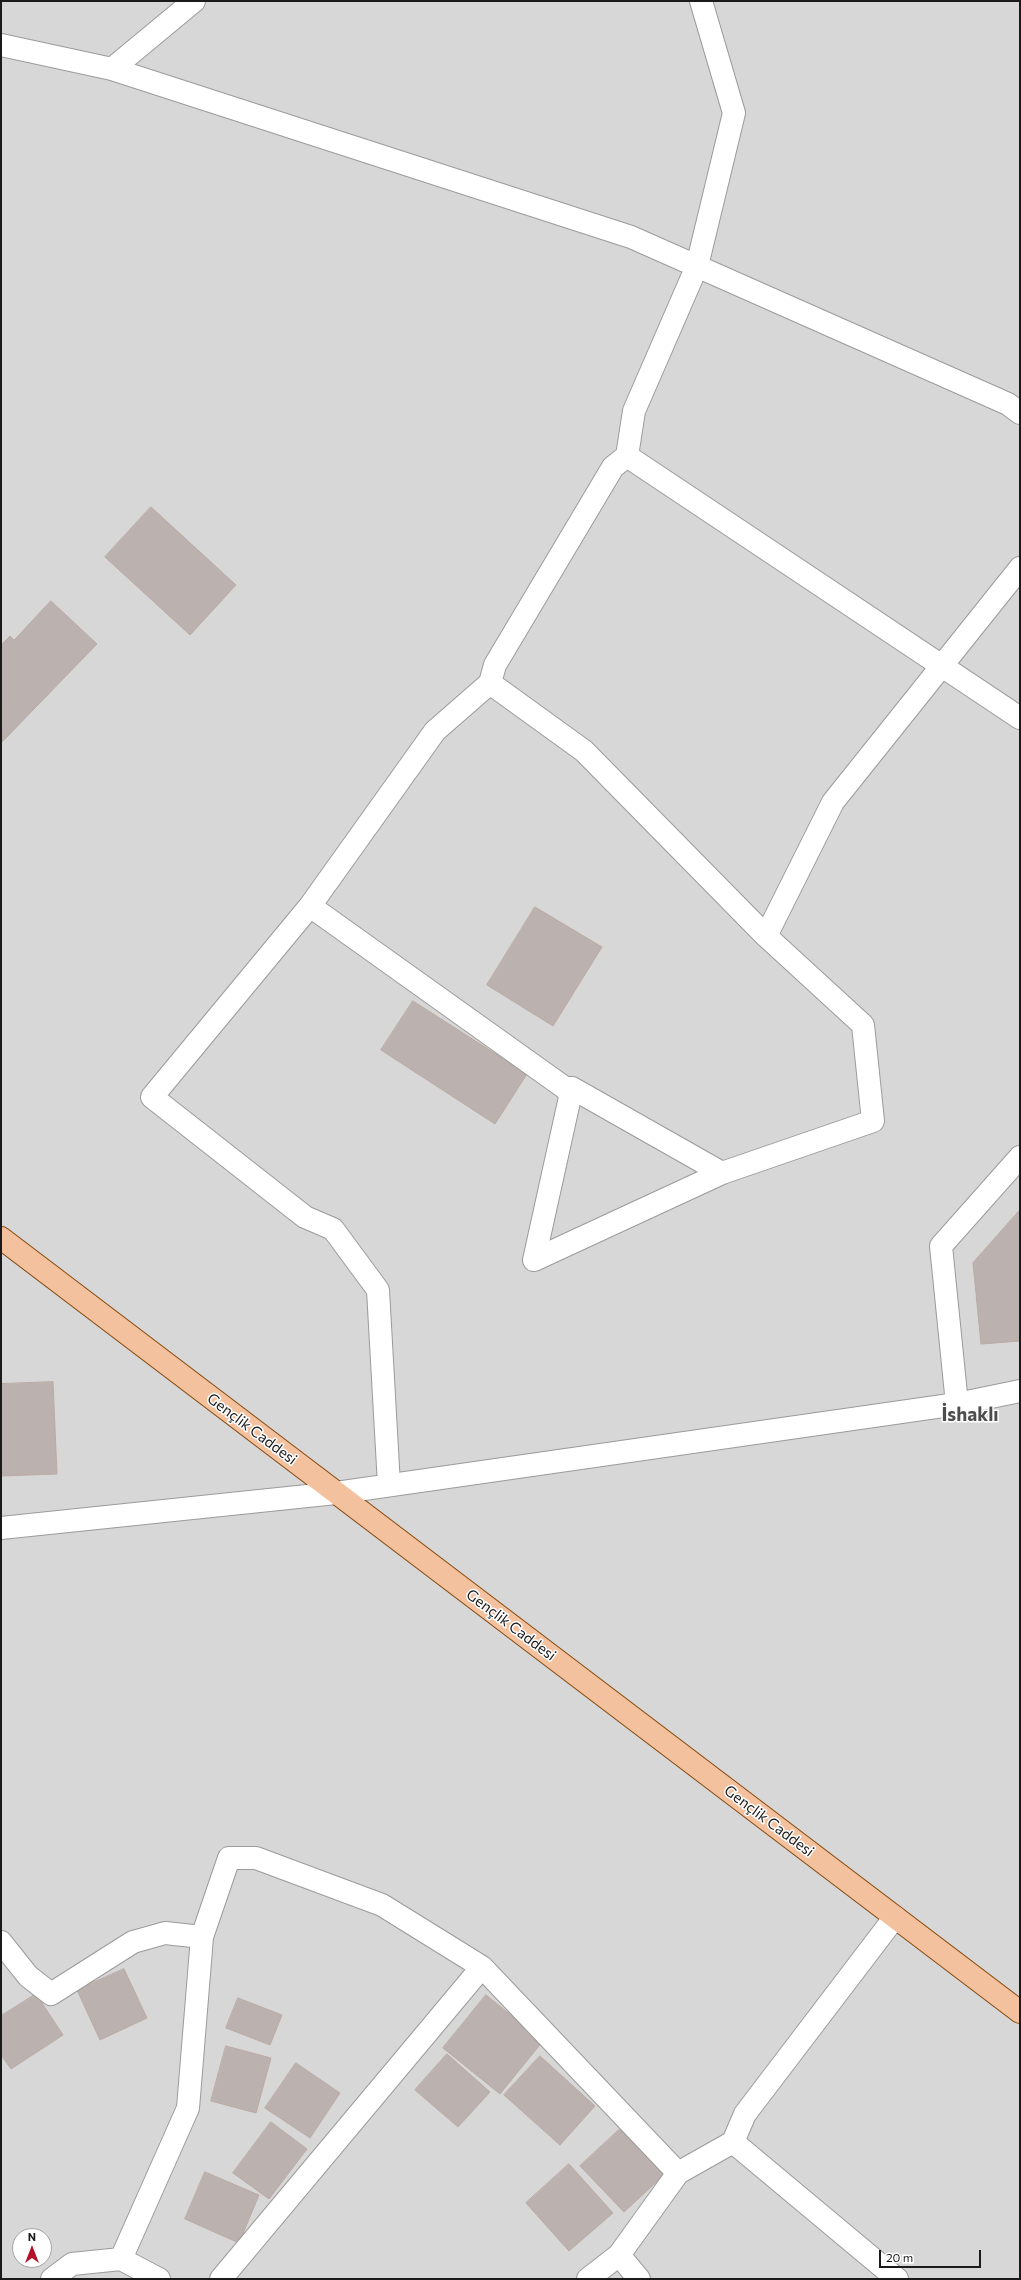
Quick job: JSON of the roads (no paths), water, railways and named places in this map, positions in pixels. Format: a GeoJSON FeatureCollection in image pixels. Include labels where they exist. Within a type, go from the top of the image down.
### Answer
{"type":"FeatureCollection","features":[{"type":"Feature","properties":{"kind":"main road","name":"Gençlik Caddesi"},"geometry":{"type":"LineString","coordinates":[[1,1238],[1020,2012]]}},
{"type":"Feature","properties":{"kind":"street"},"geometry":{"type":"LineString","coordinates":[[112,69],[194,1]]}},
{"type":"Feature","properties":{"kind":"street"},"geometry":{"type":"LineString","coordinates":[[390,1485],[378,1290],[332,1229],[305,1218],[152,1097],[310,906],[435,731],[490,683],[494,665],[613,467],[627,456],[634,411],[697,266],[734,113],[700,1]]}},
{"type":"Feature","properties":{"kind":"street"},"geometry":{"type":"LineString","coordinates":[[1,44],[112,69],[631,237],[1016,403]]}},
{"type":"Feature","properties":{"kind":"street"},"geometry":{"type":"LineString","coordinates":[[627,456],[1020,718]]}},
{"type":"Feature","properties":{"kind":"street"},"geometry":{"type":"LineString","coordinates":[[766,936],[833,802],[1020,568]]}},
{"type":"Feature","properties":{"kind":"street"},"geometry":{"type":"LineString","coordinates":[[490,683],[584,752],[766,936],[863,1025],[873,1121],[722,1173],[534,1260],[572,1088]]}},
{"type":"Feature","properties":{"kind":"street"},"geometry":{"type":"LineString","coordinates":[[310,906],[565,1088],[572,1088],[722,1173]]}},
{"type":"Feature","properties":{"kind":"street"},"geometry":{"type":"LineString","coordinates":[[957,1404],[941,1246],[1020,1157]]}},
{"type":"Feature","properties":{"kind":"street"},"geometry":{"type":"LineString","coordinates":[[1,1528],[336,1493],[957,1404],[1020,1391]]}},
{"type":"Feature","properties":{"kind":"street"},"geometry":{"type":"LineString","coordinates":[[121,2259],[188,2108],[202,1937],[229,1858],[256,1858],[382,1906],[482,1967],[678,2173]]}},
{"type":"Feature","properties":{"kind":"street"},"geometry":{"type":"LineString","coordinates":[[588,2279],[619,2255],[678,2173],[733,2142],[745,2114],[895,1917]]}},
{"type":"Feature","properties":{"kind":"street"},"geometry":{"type":"LineString","coordinates":[[1,1942],[28,1976],[51,1994],[134,1942],[165,1933],[202,1937]]}},
{"type":"Feature","properties":{"kind":"street"},"geometry":{"type":"LineString","coordinates":[[221,2279],[482,1967]]}},
{"type":"Feature","properties":{"kind":"street"},"geometry":{"type":"LineString","coordinates":[[733,2142],[897,2279]]}},
{"type":"Feature","properties":{"kind":"street"},"geometry":{"type":"LineString","coordinates":[[619,2255],[639,2279]]}},
{"type":"Feature","properties":{"kind":"street"},"geometry":{"type":"LineString","coordinates":[[52,2279],[72,2264],[121,2259],[159,2279]]}},
{"type":"Feature","properties":{"kind":"district","name":"İshaklı"},"geometry":{"type":"Point","coordinates":[970,1415]}}]}
